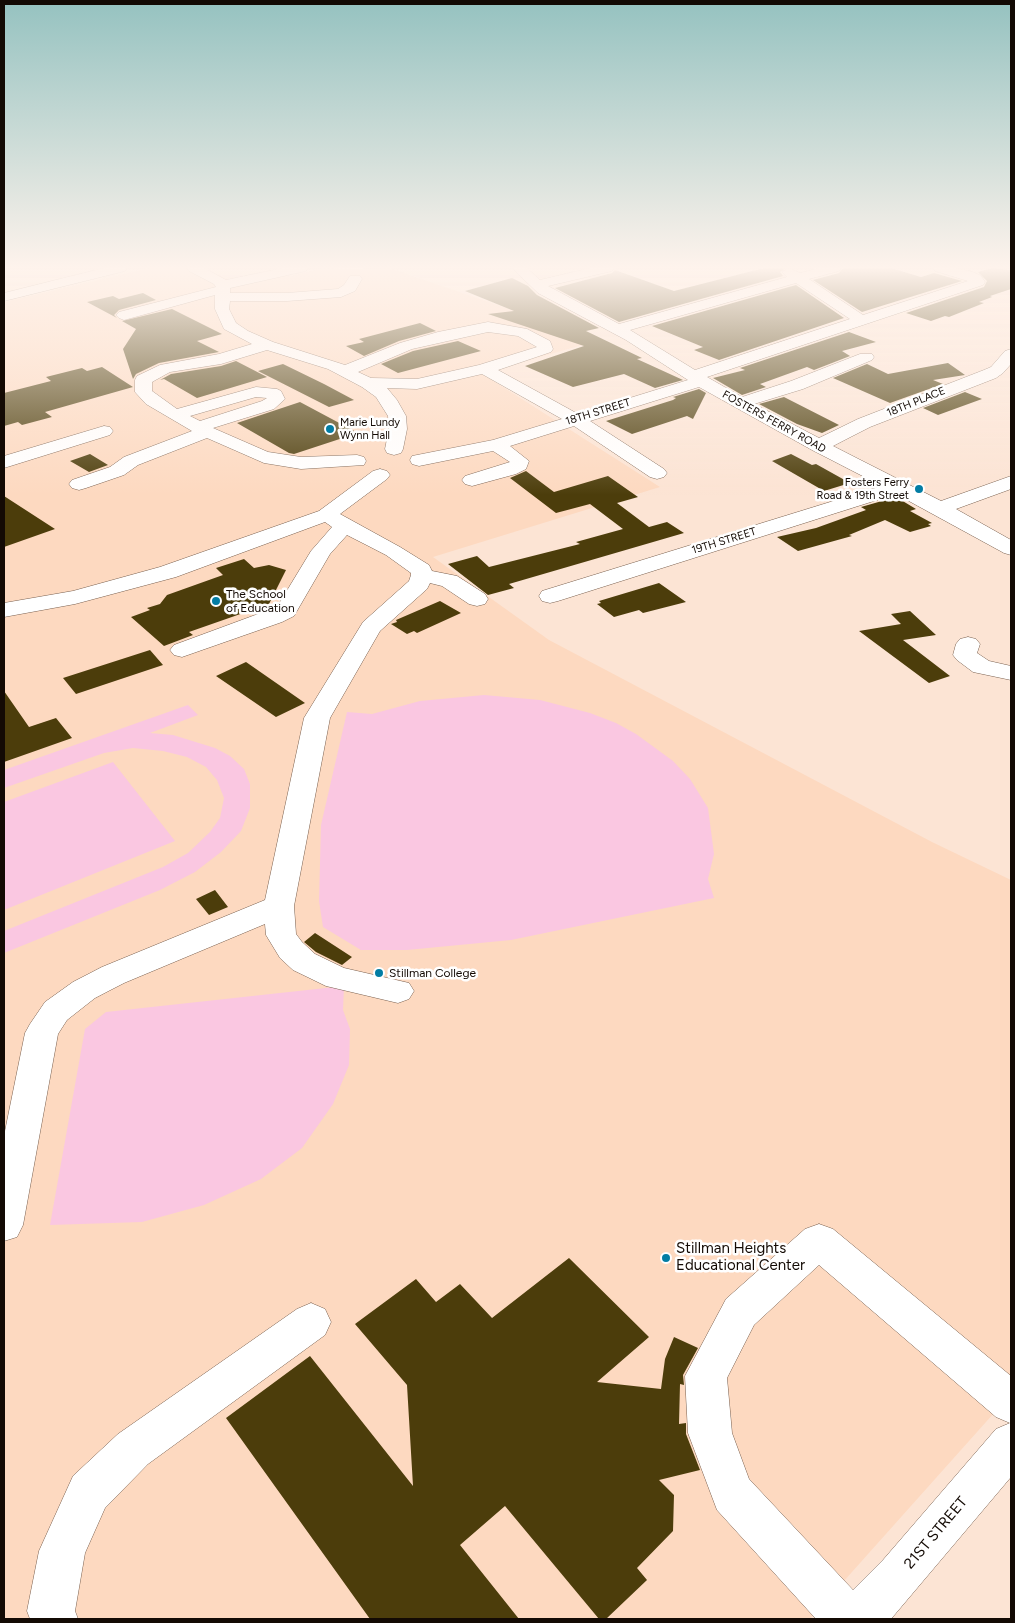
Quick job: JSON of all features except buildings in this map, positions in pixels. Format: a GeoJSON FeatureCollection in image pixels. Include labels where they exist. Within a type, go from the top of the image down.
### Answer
{"type":"FeatureCollection","features":[{"type":"Feature","properties":{"kind":"street"},"geometry":{"type":"LineString","coordinates":[[264,344],[324,362],[368,383],[382,393],[391,404],[397,416],[398,429],[394,449]]}},
{"type":"Feature","properties":{"kind":"street"},"geometry":{"type":"LineString","coordinates":[[345,371],[417,344]]}},
{"type":"Feature","properties":{"kind":"street"},"geometry":{"type":"LineString","coordinates":[[368,383],[417,384],[484,369],[545,350],[544,344]]}},
{"type":"Feature","properties":{"kind":"street","name":"FOSTERS FERRY ROAD"},"geometry":{"type":"LineString","coordinates":[[641,344],[740,403],[1011,549]]}},
{"type":"Feature","properties":{"kind":"street","name":"18TH STREET"},"geometry":{"type":"LineString","coordinates":[[402,470],[496,445],[698,379],[798,344]]}},
{"type":"Feature","properties":{"kind":"street"},"geometry":{"type":"LineString","coordinates":[[4,628],[48,613],[74,597],[156,576],[336,520],[402,470],[410,452],[394,449],[366,453],[357,461],[301,463],[285,462],[264,457],[203,430],[175,415],[152,400],[144,392],[143,380],[166,368],[221,359],[267,345]]}},
{"type":"Feature","properties":{"kind":"street","name":"18TH PLACE"},"geometry":{"type":"LineString","coordinates":[[818,446],[864,423],[990,374],[997,370],[1011,354]]}},
{"type":"Feature","properties":{"kind":"street"},"geometry":{"type":"LineString","coordinates":[[740,403],[797,385],[866,357]]}},
{"type":"Feature","properties":{"kind":"street"},"geometry":{"type":"LineString","coordinates":[[484,369],[575,419],[657,474]]}},
{"type":"Feature","properties":{"kind":"street"},"geometry":{"type":"LineString","coordinates":[[79,484],[117,471],[131,461],[268,405],[276,399],[272,393],[256,392],[242,394],[175,415]]}},
{"type":"Feature","properties":{"kind":"street"},"geometry":{"type":"LineString","coordinates":[[4,462],[104,431]]}},
{"type":"Feature","properties":{"kind":"street"},"geometry":{"type":"LineString","coordinates":[[472,480],[519,465],[520,461],[496,445]]}},
{"type":"Feature","properties":{"kind":"street"},"geometry":{"type":"LineString","coordinates":[[357,461],[360,469],[402,470]]}},
{"type":"Feature","properties":{"kind":"street"},"geometry":{"type":"LineString","coordinates":[[939,509],[1011,482]]}},
{"type":"Feature","properties":{"kind":"street","name":"19TH STREET"},"geometry":{"type":"LineString","coordinates":[[550,596],[898,487]]}},
{"type":"Feature","properties":{"kind":"street"},"geometry":{"type":"LineString","coordinates":[[336,520],[409,561],[420,570],[422,575],[419,584],[371,627],[317,718],[280,906],[281,935],[291,950],[304,962],[337,978],[398,991]]}},
{"type":"Feature","properties":{"kind":"street"},"geometry":{"type":"LineString","coordinates":[[182,650],[274,617],[286,610],[321,551],[336,520]]}},
{"type":"Feature","properties":{"kind":"street"},"geometry":{"type":"LineString","coordinates":[[422,575],[449,581],[477,599]]}},
{"type":"Feature","properties":{"kind":"street"},"geometry":{"type":"LineString","coordinates":[[4,610],[48,613]]}},
{"type":"Feature","properties":{"kind":"street"},"geometry":{"type":"LineString","coordinates":[[968,644],[965,655],[980,667],[1011,672]]}},
{"type":"Feature","properties":{"kind":"street"},"geometry":{"type":"LineString","coordinates":[[4,1226],[42,1033],[56,1011],[84,990],[113,975],[280,906]]}},
{"type":"Feature","properties":{"kind":"street"},"geometry":{"type":"LineString","coordinates":[[848,1619],[733,1494],[710,1433],[706,1376],[740,1312],[818,1241],[1011,1403]]}},
{"type":"Feature","properties":{"kind":"street"},"geometry":{"type":"LineString","coordinates":[[54,1619],[51,1611],[62,1551],[89,1492],[133,1448],[311,1322]]}},
{"type":"Feature","properties":{"kind":"street","name":"21ST STREET"},"geometry":{"type":"LineString","coordinates":[[859,1619],[905,1570],[1011,1444]]}},
{"type":"Feature","properties":{"kind":"shaded area"},"geometry":{"type":"Polygon","coordinates":[[[4,344],[587,344],[481,373],[660,487],[433,557],[549,640],[932,842],[1011,880],[1011,1394],[810,1619],[4,1619],[4,344]]]}},
{"type":"Feature","properties":{"kind":"shaded area"},"geometry":{"type":"Polygon","coordinates":[[[484,695],[540,700],[590,713],[616,723],[636,734],[673,761],[690,779],[708,808],[714,854],[708,879],[714,898],[511,940],[407,950],[361,950],[323,927],[319,901],[321,825],[347,712],[372,714],[420,701],[484,695]]]}},
{"type":"Feature","properties":{"kind":"shaded area"},"geometry":{"type":"Polygon","coordinates":[[[188,705],[198,715],[150,733],[173,735],[215,748],[230,756],[244,769],[250,784],[250,808],[241,831],[221,852],[195,872],[160,890],[4,953],[4,931],[163,867],[188,853],[210,832],[220,818],[224,798],[217,780],[206,767],[187,757],[163,751],[133,748],[104,753],[4,788],[4,770],[188,705]]]}},
{"type":"Feature","properties":{"kind":"shaded area"},"geometry":{"type":"Polygon","coordinates":[[[113,762],[175,841],[4,910],[4,802],[113,762]]]}},
{"type":"Feature","properties":{"kind":"shaded area"},"geometry":{"type":"Polygon","coordinates":[[[344,986],[343,1010],[350,1029],[349,1065],[333,1104],[302,1148],[261,1179],[204,1205],[142,1222],[50,1225],[85,1029],[106,1012],[344,986]]]}},
{"type":"Feature","properties":{"kind":"place","name":"Marie Lundy Wynn Hall"},"geometry":{"type":"Point","coordinates":[330,429]}},
{"type":"Feature","properties":{"kind":"place","name":"Fosters Ferry Road & 19th Street"},"geometry":{"type":"Point","coordinates":[919,489]}},
{"type":"Feature","properties":{"kind":"place","name":"The School of Education"},"geometry":{"type":"Point","coordinates":[216,601]}},
{"type":"Feature","properties":{"kind":"place","name":"Stillman College"},"geometry":{"type":"Point","coordinates":[379,973]}},
{"type":"Feature","properties":{"kind":"place","name":"Stillman Heights Educational Center"},"geometry":{"type":"Point","coordinates":[666,1258]}}]}
